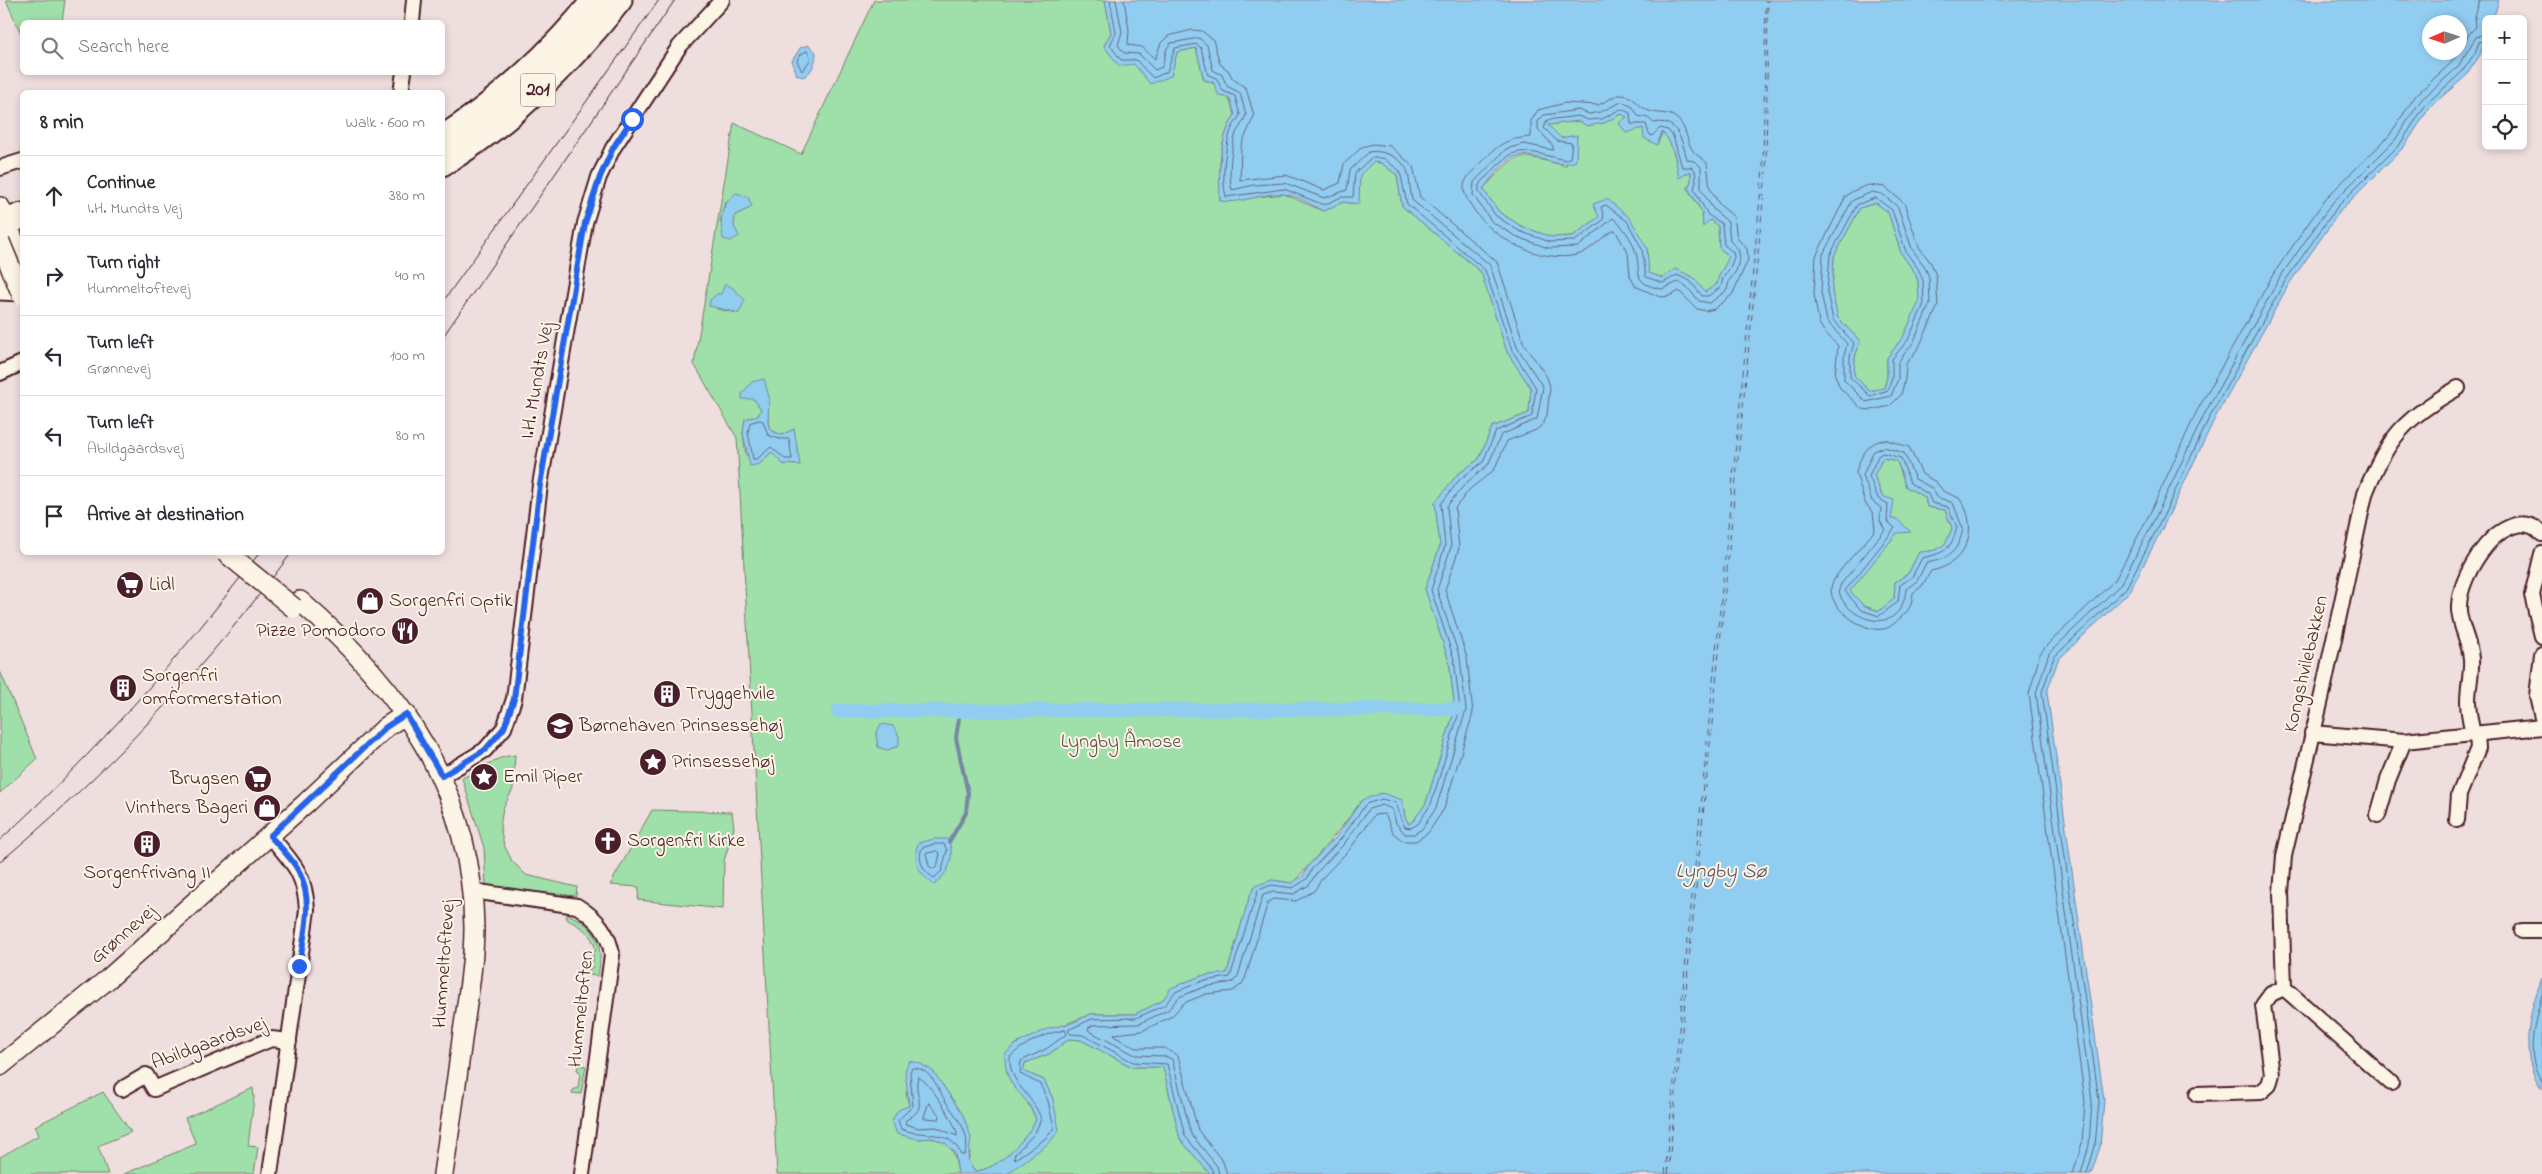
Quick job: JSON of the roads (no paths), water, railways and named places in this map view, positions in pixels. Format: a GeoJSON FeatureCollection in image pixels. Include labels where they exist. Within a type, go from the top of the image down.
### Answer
{"type":"FeatureCollection","features":[{"type":"Feature","properties":{"kind":"highway","name":"201"},"geometry":{"type":"LineString","coordinates":[[445,156],[467,124],[551,50],[595,0]]}},
{"type":"Feature","properties":{"kind":"highway","name":"201"},"geometry":{"type":"LineString","coordinates":[[445,156],[538,90],[595,30],[619,0]]}},
{"type":"Feature","properties":{"kind":"highway"},"geometry":{"type":"LineString","coordinates":[[445,134],[467,124]]}},
{"type":"Feature","properties":{"kind":"highway"},"geometry":{"type":"LineString","coordinates":[[0,268],[20,269]]}},
{"type":"Feature","properties":{"kind":"highway"},"geometry":{"type":"LineString","coordinates":[[0,288],[20,288]]}},
{"type":"Feature","properties":{"kind":"street"},"geometry":{"type":"LineString","coordinates":[[412,20],[414,0]]}},
{"type":"Feature","properties":{"kind":"street","name":"I.H. Mundts Vej"},"geometry":{"type":"LineString","coordinates":[[442,776],[485,750],[504,728],[514,699],[540,485],[585,223],[600,177],[613,148],[679,47],[722,0]]}},
{"type":"Feature","properties":{"kind":"street"},"geometry":{"type":"LineString","coordinates":[[401,90],[404,75]]}},
{"type":"Feature","properties":{"kind":"street"},"geometry":{"type":"LineString","coordinates":[[0,168],[20,162]]}},
{"type":"Feature","properties":{"kind":"street"},"geometry":{"type":"LineString","coordinates":[[7,226],[20,255]]}},
{"type":"Feature","properties":{"kind":"street"},"geometry":{"type":"LineString","coordinates":[[7,226],[20,287]]}},
{"type":"Feature","properties":{"kind":"street"},"geometry":{"type":"LineString","coordinates":[[0,373],[20,363]]}},
{"type":"Feature","properties":{"kind":"street","name":"Kongshvilebakken"},"geometry":{"type":"LineString","coordinates":[[2284,988],[2281,892],[2283,868],[2364,494],[2388,443],[2404,424],[2425,406],[2458,388]]}},
{"type":"Feature","properties":{"kind":"street"},"geometry":{"type":"LineString","coordinates":[[2456,820],[2459,794],[2478,748],[2468,703],[2471,656],[2460,615],[2461,594],[2481,550],[2501,531],[2516,525],[2526,524],[2536,528],[2542,534]]}},
{"type":"Feature","properties":{"kind":"street"},"geometry":{"type":"LineString","coordinates":[[2542,554],[2532,595],[2542,636]]}},
{"type":"Feature","properties":{"kind":"street","name":"Hummeltoftevej"},"geometry":{"type":"LineString","coordinates":[[229,555],[297,605],[345,644],[384,684],[406,714],[442,776],[460,826],[472,891],[474,929],[468,994],[443,1174]]}},
{"type":"Feature","properties":{"kind":"street","name":"Hummeltoftevej"},"geometry":{"type":"LineString","coordinates":[[246,555],[297,605]]}},
{"type":"Feature","properties":{"kind":"street"},"geometry":{"type":"LineString","coordinates":[[2542,654],[2537,696],[2542,718]]}},
{"type":"Feature","properties":{"kind":"street","name":"Grønnevej"},"geometry":{"type":"LineString","coordinates":[[0,1066],[108,980],[270,836],[386,727],[406,714]]}},
{"type":"Feature","properties":{"kind":"street"},"geometry":{"type":"LineString","coordinates":[[2312,733],[2404,741],[2542,727]]}},
{"type":"Feature","properties":{"kind":"street"},"geometry":{"type":"LineString","coordinates":[[2378,815],[2388,780],[2404,741]]}},
{"type":"Feature","properties":{"kind":"street","name":"Abildgaardsvej"},"geometry":{"type":"LineString","coordinates":[[270,836],[298,870],[306,889],[307,910],[270,1174]]}},
{"type":"Feature","properties":{"kind":"street","name":"Hummeltoften"},"geometry":{"type":"LineString","coordinates":[[472,891],[577,906],[591,915],[602,926],[608,938],[612,955],[582,1174]]}},
{"type":"Feature","properties":{"kind":"street"},"geometry":{"type":"LineString","coordinates":[[2522,931],[2542,931]]}},
{"type":"Feature","properties":{"kind":"street"},"geometry":{"type":"LineString","coordinates":[[2198,1094],[2261,1092],[2269,1086],[2272,1074],[2263,1006],[2271,994],[2284,988],[2391,1083]]}},
{"type":"Feature","properties":{"kind":"street","name":"Abildgaardsvej"},"geometry":{"type":"LineString","coordinates":[[122,1088],[146,1075],[154,1089],[271,1039],[289,1041]]}},
{"type":"Feature","properties":{"kind":"water","name":"Lyngby Sø"},"geometry":{"type":"Polygon","coordinates":[[[1105,0],[2499,0],[2494,15],[2482,15],[2482,49],[2466,76],[2430,107],[2404,147],[2341,210],[2289,284],[2214,420],[2130,591],[2058,660],[2047,692],[2104,1100],[2100,1147],[2091,1174],[1210,1174],[1180,1139],[1163,1067],[1132,1067],[1081,1040],[1069,1039],[1049,1054],[1025,1063],[1023,1071],[1044,1080],[1053,1099],[1059,1130],[1050,1142],[1007,1174],[958,1174],[955,1153],[945,1143],[933,1138],[919,1139],[897,1134],[892,1121],[898,1110],[909,1106],[905,1071],[909,1061],[919,1063],[933,1071],[963,1115],[971,1138],[968,1161],[974,1171],[992,1166],[1018,1145],[1036,1119],[1008,1076],[1005,1054],[1016,1044],[1047,1029],[1072,1023],[1091,1014],[1135,1014],[1162,1001],[1171,988],[1201,976],[1227,973],[1250,895],[1255,886],[1272,880],[1291,883],[1303,876],[1308,866],[1336,837],[1362,800],[1382,793],[1402,800],[1405,817],[1409,824],[1414,820],[1426,803],[1455,709],[1449,661],[1425,589],[1440,546],[1435,503],[1457,475],[1479,459],[1492,427],[1529,413],[1531,388],[1507,352],[1481,272],[1402,206],[1397,175],[1381,163],[1373,162],[1360,175],[1359,204],[1343,202],[1323,211],[1298,198],[1283,194],[1228,202],[1220,201],[1221,156],[1225,135],[1235,115],[1230,98],[1219,96],[1213,82],[1204,80],[1196,48],[1177,52],[1171,76],[1150,84],[1134,64],[1119,66],[1104,46],[1111,33],[1105,0]],[[1621,114],[1604,123],[1587,126],[1579,121],[1548,125],[1561,138],[1577,135],[1576,161],[1560,163],[1527,156],[1512,158],[1496,172],[1483,189],[1499,212],[1521,226],[1551,237],[1573,236],[1599,217],[1593,204],[1607,199],[1630,218],[1647,248],[1649,273],[1663,278],[1675,269],[1693,277],[1705,292],[1717,284],[1729,256],[1719,248],[1718,226],[1710,220],[1703,227],[1702,212],[1688,188],[1691,181],[1691,171],[1679,178],[1672,147],[1666,136],[1662,132],[1657,145],[1644,138],[1643,128],[1626,133],[1619,123],[1627,117],[1621,114]],[[1876,203],[1860,208],[1834,256],[1832,292],[1838,318],[1860,341],[1855,357],[1854,375],[1869,391],[1884,388],[1887,377],[1887,358],[1903,337],[1919,302],[1918,281],[1915,273],[1901,253],[1888,212],[1876,203]],[[1883,458],[1874,475],[1882,496],[1894,500],[1891,519],[1897,519],[1911,532],[1897,533],[1850,591],[1864,606],[1879,611],[1894,599],[1895,582],[1908,574],[1919,552],[1932,551],[1941,547],[1947,540],[1952,528],[1945,510],[1927,507],[1925,497],[1906,487],[1897,461],[1883,458]]]}},
{"type":"Feature","properties":{"kind":"water"},"geometry":{"type":"Polygon","coordinates":[[[808,45],[816,52],[815,60],[811,70],[803,77],[797,75],[792,61],[800,48],[808,45]]]}},
{"type":"Feature","properties":{"kind":"water"},"geometry":{"type":"Polygon","coordinates":[[[736,193],[748,197],[752,207],[735,215],[734,226],[739,236],[731,241],[723,239],[721,219],[726,203],[736,193]]]}},
{"type":"Feature","properties":{"kind":"water"},"geometry":{"type":"Polygon","coordinates":[[[725,284],[733,288],[745,300],[739,313],[709,306],[710,300],[717,294],[721,294],[725,284]]]}},
{"type":"Feature","properties":{"kind":"water"},"geometry":{"type":"Polygon","coordinates":[[[764,379],[769,397],[768,422],[770,430],[782,435],[794,429],[800,465],[783,464],[771,452],[760,464],[750,466],[743,433],[745,419],[758,416],[761,409],[754,399],[742,399],[742,394],[752,382],[764,379]]]}},
{"type":"Feature","properties":{"kind":"water"},"geometry":{"type":"Polygon","coordinates":[[[881,724],[893,726],[899,736],[899,746],[887,750],[878,747],[876,734],[881,724]]]}},
{"type":"Feature","properties":{"kind":"water"},"geometry":{"type":"Polygon","coordinates":[[[934,839],[948,839],[951,858],[944,875],[934,885],[918,867],[916,850],[918,843],[934,839]]]}},
{"type":"Feature","properties":{"kind":"water"},"geometry":{"type":"Polygon","coordinates":[[[2542,978],[2542,1089],[2530,1063],[2528,1034],[2533,1005],[2542,978]]]}},
{"type":"Feature","properties":{"kind":"waterway"},"geometry":{"type":"LineString","coordinates":[[838,711],[1455,709]]}},
{"type":"Feature","properties":{"kind":"waterway"},"geometry":{"type":"LineString","coordinates":[[949,842],[966,813],[968,793],[956,738],[960,711]]}},
{"type":"Feature","properties":{"kind":"tram line"},"geometry":{"type":"LineString","coordinates":[[445,299],[659,0]]}},
{"type":"Feature","properties":{"kind":"tram line"},"geometry":{"type":"LineString","coordinates":[[445,334],[675,0]]}},
{"type":"Feature","properties":{"kind":"tram line"},"geometry":{"type":"LineString","coordinates":[[0,840],[104,738],[200,628],[258,555]]}},
{"type":"Feature","properties":{"kind":"tram line"},"geometry":{"type":"LineString","coordinates":[[0,862],[80,791],[155,716],[226,636],[290,555]]}},
{"type":"Feature","properties":{"kind":"place","name":"Lidl"},"geometry":{"type":"Point","coordinates":[130,585]}},
{"type":"Feature","properties":{"kind":"place","name":"Sorgenfri Optik"},"geometry":{"type":"Point","coordinates":[370,601]}},
{"type":"Feature","properties":{"kind":"place","name":"Pizze Pomodoro"},"geometry":{"type":"Point","coordinates":[405,631]}},
{"type":"Feature","properties":{"kind":"place","name":"Sorgenfri omformerstation"},"geometry":{"type":"Point","coordinates":[123,688]}},
{"type":"Feature","properties":{"kind":"place","name":"Tryggehvile"},"geometry":{"type":"Point","coordinates":[667,694]}},
{"type":"Feature","properties":{"kind":"place","name":"Børnehaven Prinsessehøj"},"geometry":{"type":"Point","coordinates":[560,726]}},
{"type":"Feature","properties":{"kind":"place","name":"Prinsessehøj"},"geometry":{"type":"Point","coordinates":[653,762]}},
{"type":"Feature","properties":{"kind":"place","name":"Emil Piper"},"geometry":{"type":"Point","coordinates":[484,777]}},
{"type":"Feature","properties":{"kind":"place","name":"Brugsen"},"geometry":{"type":"Point","coordinates":[258,779]}},
{"type":"Feature","properties":{"kind":"place","name":"Vinthers Bageri"},"geometry":{"type":"Point","coordinates":[267,808]}},
{"type":"Feature","properties":{"kind":"place","name":"Sorgenfri Kirke"},"geometry":{"type":"Point","coordinates":[608,841]}},
{"type":"Feature","properties":{"kind":"place","name":"Sorgenfrivang II"},"geometry":{"type":"Point","coordinates":[147,844]}},
{"type":"Feature","properties":{"kind":"park label","name":"Lyngby Åmose"},"geometry":{"type":"Point","coordinates":[1121,742]}}]}
